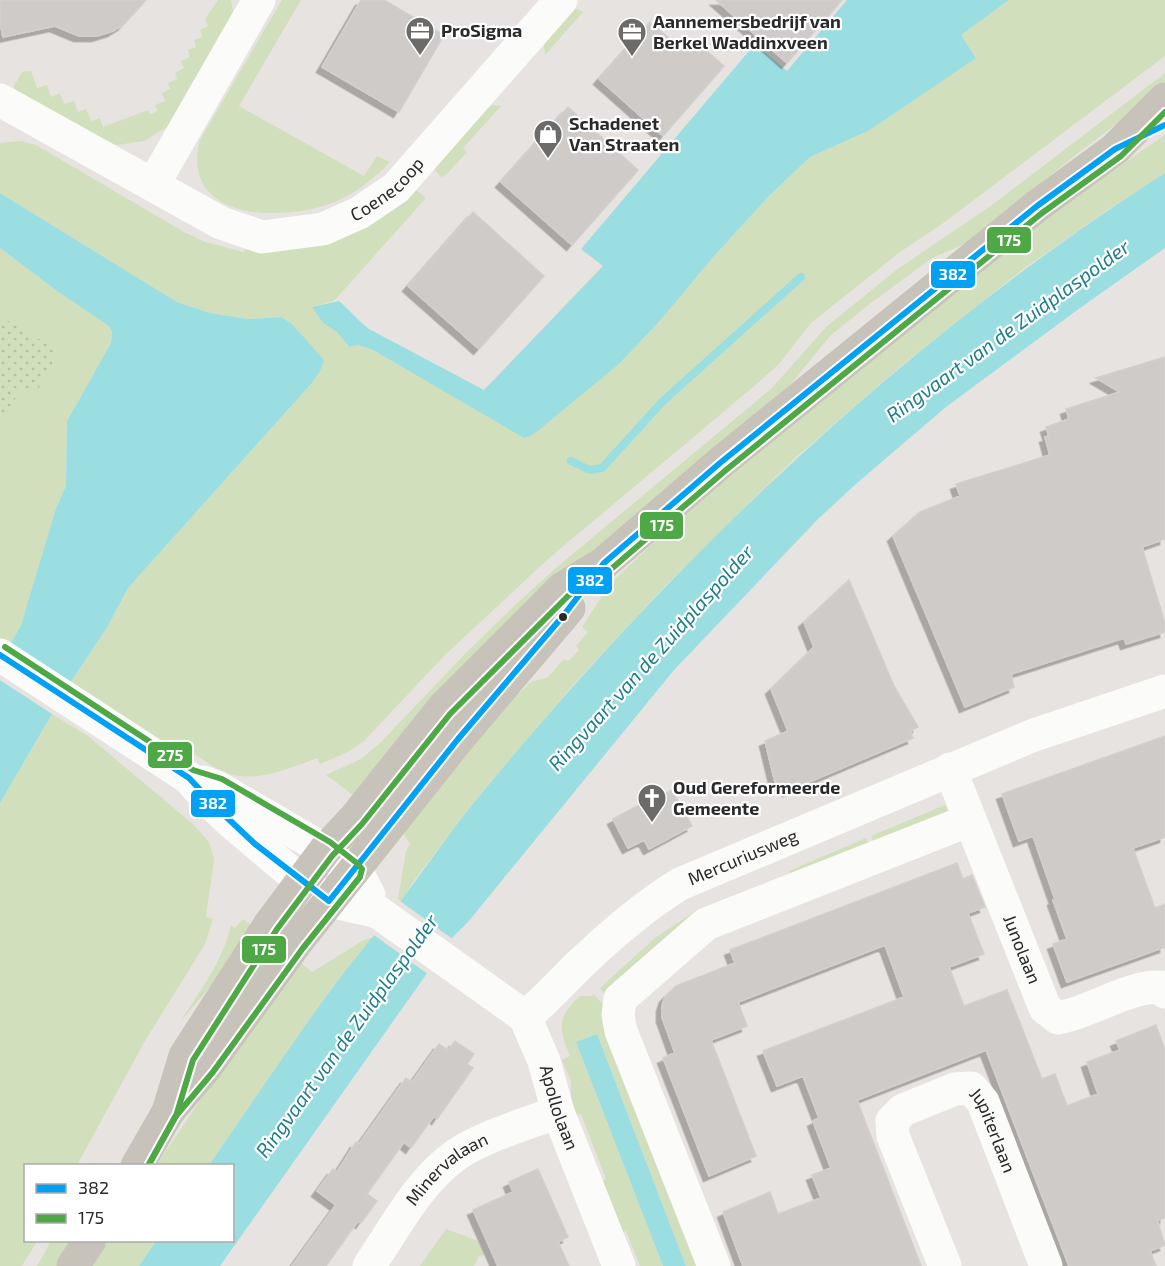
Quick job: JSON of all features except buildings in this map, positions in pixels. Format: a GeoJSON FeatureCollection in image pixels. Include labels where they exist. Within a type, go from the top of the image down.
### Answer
{"type":"FeatureCollection","features":[{"type":"Feature","properties":{"kind":"main road"},"geometry":{"type":"LineString","coordinates":[[168,1112],[185,1056],[270,924],[325,850],[355,818],[443,708],[563,588],[604,563],[720,463],[1037,206],[1115,149],[1165,99]]}},
{"type":"Feature","properties":{"kind":"main road"},"geometry":{"type":"LineString","coordinates":[[1115,149],[1165,125]]}},
{"type":"Feature","properties":{"kind":"main road"},"geometry":{"type":"LineString","coordinates":[[138,1164],[168,1112],[206,1067],[329,901],[458,739],[563,616],[604,563]]}},
{"type":"Feature","properties":{"kind":"main road"},"geometry":{"type":"LineString","coordinates":[[73,1266],[89,1242]]}},
{"type":"Feature","properties":{"kind":"street"},"geometry":{"type":"LineString","coordinates":[[153,185],[259,0]]}},
{"type":"Feature","properties":{"kind":"street","name":"Coenecoop"},"geometry":{"type":"LineString","coordinates":[[0,100],[221,223],[262,237],[323,230],[350,217],[396,188],[561,0]]}},
{"type":"Feature","properties":{"kind":"street"},"geometry":{"type":"LineString","coordinates":[[0,655],[189,778],[217,787],[325,850],[360,878],[383,915]]}},
{"type":"Feature","properties":{"kind":"street","name":"Mercuriusweg"},"geometry":{"type":"LineString","coordinates":[[525,1017],[541,1005],[575,969],[632,917],[680,884],[1034,735],[1165,691]]}},
{"type":"Feature","properties":{"kind":"street","name":"Junolaan"},"geometry":{"type":"LineString","coordinates":[[950,769],[1044,1008],[1058,1018],[1073,1015],[1146,987],[1161,987],[1165,992]]}},
{"type":"Feature","properties":{"kind":"street"},"geometry":{"type":"LineString","coordinates":[[189,778],[231,822],[329,901],[383,915],[525,1017]]}},
{"type":"Feature","properties":{"kind":"street"},"geometry":{"type":"LineString","coordinates":[[714,1266],[621,1031],[618,1015],[620,999],[706,924],[970,820]]}},
{"type":"Feature","properties":{"kind":"street","name":"Apollolaan"},"geometry":{"type":"LineString","coordinates":[[525,1017],[544,1061],[558,1112],[619,1266]]}},
{"type":"Feature","properties":{"kind":"street","name":"Jupiterlaan"},"geometry":{"type":"LineString","coordinates":[[945,1266],[893,1136],[892,1121],[903,1110],[955,1089],[971,1088],[983,1102],[1046,1266]]}},
{"type":"Feature","properties":{"kind":"street","name":"Minervalaan"},"geometry":{"type":"LineString","coordinates":[[369,1266],[428,1180],[457,1154],[558,1112]]}},
{"type":"Feature","properties":{"kind":"green space"},"geometry":{"type":"Polygon","coordinates":[[[218,0],[231,0],[233,12],[167,127],[144,141],[117,145],[99,141],[15,91],[14,86],[22,72],[31,71],[37,88],[47,85],[51,97],[60,93],[64,104],[74,101],[78,112],[86,109],[91,121],[100,118],[103,127],[148,110],[150,114],[158,111],[155,105],[165,101],[162,93],[170,89],[168,83],[177,79],[175,73],[184,68],[181,61],[190,57],[188,50],[196,47],[194,40],[202,37],[200,30],[208,26],[205,19],[218,0]]]}},
{"type":"Feature","properties":{"kind":"green space"},"geometry":{"type":"Polygon","coordinates":[[[282,0],[301,0],[239,106],[364,176],[377,156],[390,162],[361,188],[335,202],[282,213],[258,212],[236,208],[217,199],[204,185],[198,166],[200,140],[282,0]]]}},
{"type":"Feature","properties":{"kind":"green space"},"geometry":{"type":"Polygon","coordinates":[[[1009,0],[1165,0],[1165,56],[942,224],[900,252],[811,323],[779,364],[547,560],[444,656],[364,741],[348,752],[320,764],[317,758],[270,774],[234,775],[218,769],[194,754],[183,756],[70,683],[108,626],[128,588],[311,384],[324,360],[281,317],[248,319],[210,313],[177,302],[0,193],[0,143],[20,141],[36,145],[184,232],[205,242],[244,252],[246,246],[414,188],[426,198],[334,301],[312,307],[323,323],[337,332],[349,347],[358,345],[373,350],[524,437],[619,364],[658,323],[768,197],[810,157],[870,130],[976,57],[960,35],[1009,0]]]}},
{"type":"Feature","properties":{"kind":"green space"},"geometry":{"type":"Polygon","coordinates":[[[573,10],[583,12],[545,55],[544,45],[547,39],[573,10]]]}},
{"type":"Feature","properties":{"kind":"green space"},"geometry":{"type":"Polygon","coordinates":[[[1165,73],[1165,87],[1078,153],[969,242],[932,258],[830,336],[790,385],[353,795],[326,775],[361,759],[379,744],[513,607],[557,567],[772,388],[826,327],[895,271],[992,205],[1165,73]]]}},
{"type":"Feature","properties":{"kind":"green space"},"geometry":{"type":"Polygon","coordinates":[[[489,106],[501,106],[463,148],[467,152],[446,175],[441,177],[433,168],[489,106]]]}},
{"type":"Feature","properties":{"kind":"green space"},"geometry":{"type":"Polygon","coordinates":[[[1165,135],[1165,173],[1026,267],[901,366],[792,461],[668,583],[575,683],[479,796],[401,901],[398,899],[406,851],[410,844],[399,827],[496,712],[533,681],[547,678],[564,659],[569,661],[579,650],[576,646],[588,632],[582,627],[609,585],[705,493],[1060,207],[1165,135]]]}},
{"type":"Feature","properties":{"kind":"green space"},"geometry":{"type":"Polygon","coordinates":[[[0,248],[109,326],[112,332],[111,343],[67,421],[66,486],[56,508],[21,625],[10,645],[0,638],[0,248]]]}},
{"type":"Feature","properties":{"kind":"green space"},"geometry":{"type":"Polygon","coordinates":[[[0,316],[59,351],[37,391],[22,387],[0,424],[0,316]]]}},
{"type":"Feature","properties":{"kind":"green space"},"geometry":{"type":"Polygon","coordinates":[[[52,714],[88,736],[193,824],[209,842],[214,859],[206,917],[213,919],[205,944],[145,1041],[78,1164],[24,1164],[24,1242],[36,1242],[22,1266],[0,1266],[0,803],[52,714]]]}},
{"type":"Feature","properties":{"kind":"green space"},"geometry":{"type":"Polygon","coordinates":[[[945,805],[950,815],[878,850],[871,836],[945,805]]]}},
{"type":"Feature","properties":{"kind":"green space"},"geometry":{"type":"Polygon","coordinates":[[[866,838],[872,852],[794,882],[789,871],[866,838]]]}},
{"type":"Feature","properties":{"kind":"green space"},"geometry":{"type":"Polygon","coordinates":[[[697,910],[701,919],[610,1000],[600,988],[655,938],[697,910]]]}},
{"type":"Feature","properties":{"kind":"green space"},"geometry":{"type":"Polygon","coordinates":[[[243,919],[255,928],[180,1022],[217,963],[231,925],[235,928],[243,919]]]}},
{"type":"Feature","properties":{"kind":"green space"},"geometry":{"type":"Polygon","coordinates":[[[374,937],[333,986],[210,1164],[157,1164],[246,1032],[301,963],[312,972],[364,940],[374,937]]]}},
{"type":"Feature","properties":{"kind":"green space"},"geometry":{"type":"Polygon","coordinates":[[[594,994],[604,1006],[705,1266],[686,1266],[597,1034],[576,1042],[663,1266],[640,1266],[626,1231],[618,1234],[599,1183],[606,1179],[581,1114],[571,1116],[571,1081],[562,1060],[570,1056],[562,1031],[563,1017],[580,996],[594,994]]]}},
{"type":"Feature","properties":{"kind":"green space"},"geometry":{"type":"Polygon","coordinates":[[[446,1229],[478,1241],[484,1255],[479,1256],[474,1266],[420,1266],[446,1229]]]}},
{"type":"Feature","properties":{"kind":"green space"},"geometry":{"type":"Polygon","coordinates":[[[50,1242],[72,1242],[59,1266],[37,1266],[50,1242]]]}},
{"type":"Feature","properties":{"kind":"green space"},"geometry":{"type":"Polygon","coordinates":[[[107,1242],[155,1242],[139,1266],[91,1266],[107,1242]]]}},
{"type":"Feature","properties":{"kind":"water"},"geometry":{"type":"Polygon","coordinates":[[[847,0],[1009,0],[961,35],[976,58],[870,130],[810,157],[768,197],[658,323],[619,364],[534,434],[524,438],[373,350],[358,345],[349,347],[337,332],[323,323],[312,307],[339,301],[369,329],[484,390],[603,266],[581,249],[755,44],[787,71],[847,0]]]}},
{"type":"Feature","properties":{"kind":"water","name":"Ringvaart van de Zuidplaspolder"},"geometry":{"type":"Polygon","coordinates":[[[1165,173],[1165,248],[946,407],[857,483],[818,519],[674,670],[468,922],[452,938],[220,1266],[139,1266],[155,1242],[234,1242],[234,1164],[210,1164],[332,988],[470,808],[556,706],[634,620],[715,537],[799,457],[886,380],[976,307],[1069,238],[1165,173]]]}},
{"type":"Feature","properties":{"kind":"water"},"geometry":{"type":"Polygon","coordinates":[[[0,193],[177,302],[210,313],[248,319],[281,317],[292,324],[324,360],[311,384],[128,588],[108,626],[70,683],[10,645],[21,625],[56,508],[66,486],[67,421],[111,343],[112,332],[109,326],[0,248],[0,193]]]}},
{"type":"Feature","properties":{"kind":"water"},"geometry":{"type":"Polygon","coordinates":[[[0,680],[52,714],[0,803],[0,680]]]}},
{"type":"Feature","properties":{"kind":"water"},"geometry":{"type":"Polygon","coordinates":[[[597,1034],[686,1266],[663,1266],[576,1042],[597,1034]]]}},
{"type":"Feature","properties":{"kind":"pier"},"geometry":{"type":"Polygon","coordinates":[[[0,677],[54,711],[55,715],[0,680],[0,677]]]}},
{"type":"Feature","properties":{"kind":"pier"},"geometry":{"type":"Polygon","coordinates":[[[400,901],[454,940],[429,975],[374,935],[400,901]]]}},
{"type":"Feature","properties":{"kind":"waterway"},"geometry":{"type":"LineString","coordinates":[[571,461],[590,470],[602,468],[663,401],[801,277]]}},
{"type":"Feature","properties":{"kind":"transit line","name":"175"},"geometry":{"type":"LineString","coordinates":[[149,1164],[176,1116],[193,1060],[277,929],[332,856],[362,824],[450,714],[569,595],[610,570],[726,470],[1042,213],[1121,156],[1165,112]]}},
{"type":"Feature","properties":{"kind":"transit line","name":"382"},"geometry":{"type":"LineString","coordinates":[[0,655],[189,778],[255,844],[329,901],[458,739],[563,616],[604,563],[720,463],[1037,206],[1115,149],[1165,125]]}},
{"type":"Feature","properties":{"kind":"transit line","name":"275"},"geometry":{"type":"LineString","coordinates":[[5,647],[193,770],[222,779],[330,842],[362,869],[360,877],[303,948],[213,1072],[175,1117],[149,1164]]}},
{"type":"Feature","properties":{"kind":"place","name":"ProSigma"},"geometry":{"type":"Point","coordinates":[420,56]}},
{"type":"Feature","properties":{"kind":"place","name":"Aannemersbedrijf van Berkel Waddinxveen"},"geometry":{"type":"Point","coordinates":[632,58]}},
{"type":"Feature","properties":{"kind":"place","name":"Schadenet Van Straaten"},"geometry":{"type":"Point","coordinates":[548,160]}},
{"type":"Feature","properties":{"kind":"place","name":"Oud Gereformeerde Gemeente"},"geometry":{"type":"Point","coordinates":[652,824]}}]}
